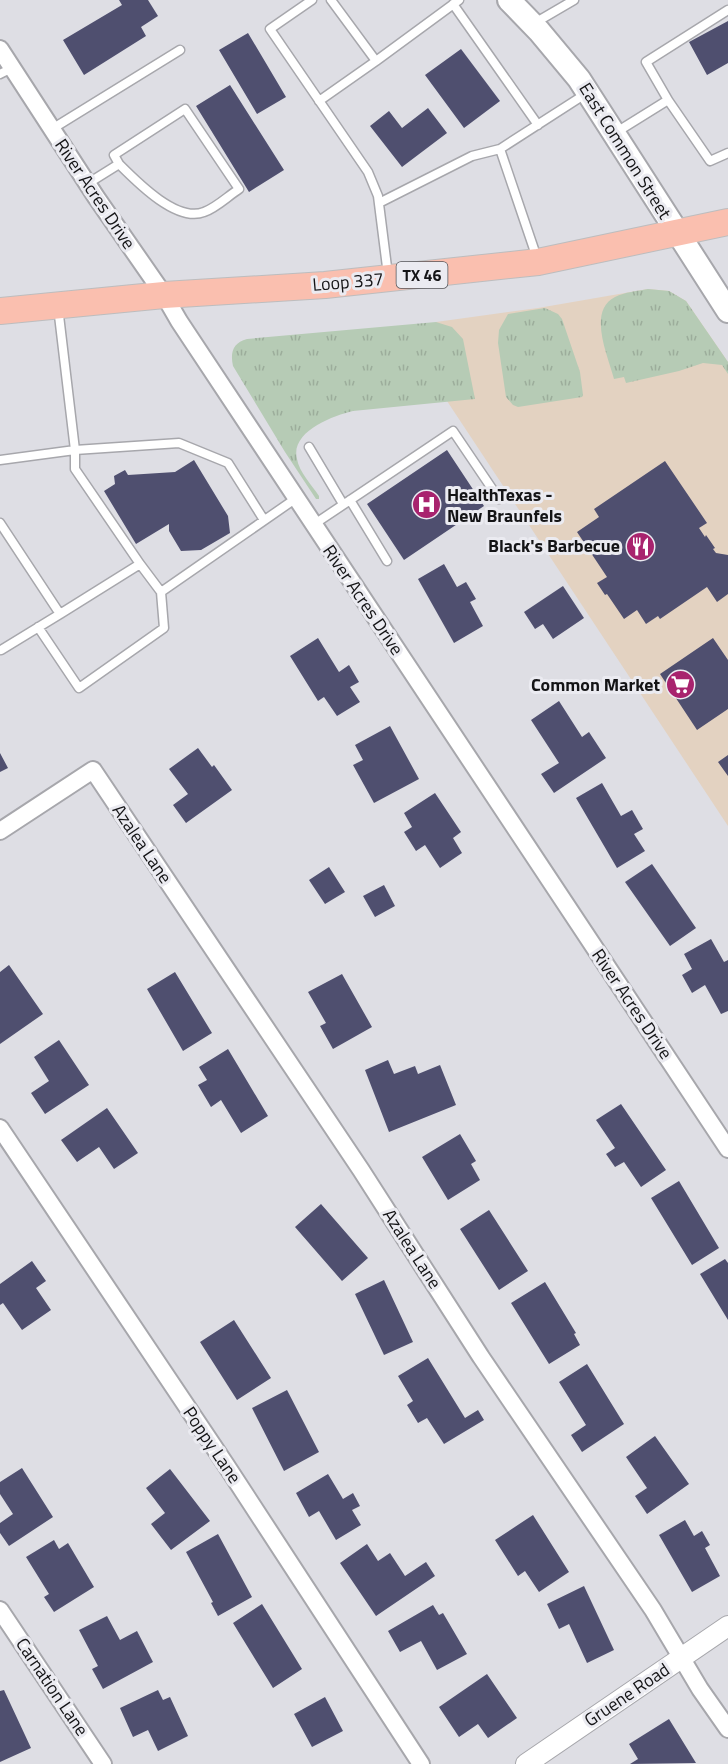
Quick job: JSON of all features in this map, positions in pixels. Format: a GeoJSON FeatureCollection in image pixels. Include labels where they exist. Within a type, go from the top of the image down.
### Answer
{"type":"FeatureCollection","features":[{"type":"Feature","properties":{"kind":"main road","name":"East Common Street"},"geometry":{"type":"LineString","coordinates":[[509,0],[579,79],[728,311]]}},
{"type":"Feature","properties":{"kind":"main road","name":"Loop 337"},"geometry":{"type":"LineString","coordinates":[[0,311],[164,295],[389,279],[538,262],[728,222]]}},
{"type":"Feature","properties":{"kind":"street","name":"River Acres Drive"},"geometry":{"type":"LineString","coordinates":[[0,49],[6,71],[52,129],[164,295],[295,499],[728,1149]]}},
{"type":"Feature","properties":{"kind":"street","name":"Azalea Lane"},"geometry":{"type":"LineString","coordinates":[[0,831],[93,770],[361,1170],[481,1358],[652,1610],[700,1689],[728,1729]]}},
{"type":"Feature","properties":{"kind":"street","name":"Poppy Lane"},"geometry":{"type":"LineString","coordinates":[[0,1128],[226,1465],[421,1764]]}},
{"type":"Feature","properties":{"kind":"street","name":"Carnation Lane"},"geometry":{"type":"LineString","coordinates":[[0,1610],[103,1764]]}},
{"type":"Feature","properties":{"kind":"street","name":"Gruene Road"},"geometry":{"type":"LineString","coordinates":[[526,1764],[728,1626]]}},
{"type":"Feature","properties":{"kind":"lane"},"geometry":{"type":"LineString","coordinates":[[312,0],[270,29],[368,172],[378,196],[389,279]]}},
{"type":"Feature","properties":{"kind":"lane"},"geometry":{"type":"LineString","coordinates":[[332,0],[376,61]]}},
{"type":"Feature","properties":{"kind":"lane"},"geometry":{"type":"LineString","coordinates":[[532,24],[574,0]]}},
{"type":"Feature","properties":{"kind":"lane"},"geometry":{"type":"LineString","coordinates":[[320,101],[456,2],[538,124]]}},
{"type":"Feature","properties":{"kind":"lane"},"geometry":{"type":"LineString","coordinates":[[728,10],[646,62],[668,100],[710,161],[728,153]]}},
{"type":"Feature","properties":{"kind":"lane"},"geometry":{"type":"LineString","coordinates":[[52,129],[180,50]]}},
{"type":"Feature","properties":{"kind":"lane"},"geometry":{"type":"LineString","coordinates":[[379,202],[472,156],[500,149],[588,92]]}},
{"type":"Feature","properties":{"kind":"lane"},"geometry":{"type":"LineString","coordinates":[[613,134],[668,100]]}},
{"type":"Feature","properties":{"kind":"lane"},"geometry":{"type":"LineString","coordinates":[[185,109],[239,189],[203,213],[180,212],[146,192],[119,164],[114,155],[185,109]]}},
{"type":"Feature","properties":{"kind":"lane"},"geometry":{"type":"LineString","coordinates":[[500,149],[538,262]]}},
{"type":"Feature","properties":{"kind":"lane"},"geometry":{"type":"LineString","coordinates":[[87,184],[119,164]]}},
{"type":"Feature","properties":{"kind":"lane"},"geometry":{"type":"LineString","coordinates":[[38,627],[79,688],[164,628],[161,592],[75,469],[75,450],[58,305]]}},
{"type":"Feature","properties":{"kind":"lane"},"geometry":{"type":"LineString","coordinates":[[313,525],[453,431],[499,499]]}},
{"type":"Feature","properties":{"kind":"lane"},"geometry":{"type":"LineString","coordinates":[[0,460],[75,450],[179,443],[228,463],[264,520]]}},
{"type":"Feature","properties":{"kind":"lane"},"geometry":{"type":"LineString","coordinates":[[309,447],[387,561]]}},
{"type":"Feature","properties":{"kind":"lane"},"geometry":{"type":"LineString","coordinates":[[161,592],[295,499]]}},
{"type":"Feature","properties":{"kind":"lane"},"geometry":{"type":"LineString","coordinates":[[0,523],[60,614]]}},
{"type":"Feature","properties":{"kind":"lane"},"geometry":{"type":"LineString","coordinates":[[1,650],[140,564]]}},
{"type":"Feature","properties":{"kind":"shaded area","name":"Common Market"},"geometry":{"type":"Polygon","coordinates":[[[648,289],[669,291],[686,301],[728,362],[728,826],[447,401],[436,322],[538,308],[648,289]]]}},
{"type":"Feature","properties":{"kind":"green space"},"geometry":{"type":"Polygon","coordinates":[[[648,289],[669,291],[686,301],[728,362],[728,374],[722,365],[703,363],[626,383],[624,377],[614,379],[604,347],[602,312],[615,297],[648,289]]]}},
{"type":"Feature","properties":{"kind":"green space"},"geometry":{"type":"Polygon","coordinates":[[[545,308],[558,314],[562,319],[580,372],[583,395],[518,407],[506,397],[498,343],[499,330],[508,314],[545,308]]]}},
{"type":"Feature","properties":{"kind":"green space"},"geometry":{"type":"Polygon","coordinates":[[[436,322],[452,327],[463,339],[475,399],[353,411],[314,427],[300,441],[297,459],[300,469],[319,496],[319,499],[316,499],[233,366],[232,352],[238,343],[247,339],[436,322]]]}},
{"type":"Feature","properties":{"kind":"building"},"geometry":{"type":"Polygon","coordinates":[[[119,0],[148,0],[158,16],[141,27],[146,36],[84,75],[63,40],[122,5],[119,0]]]}},
{"type":"Feature","properties":{"kind":"building"},"geometry":{"type":"Polygon","coordinates":[[[728,21],[728,63],[707,75],[689,42],[728,21]]]}},
{"type":"Feature","properties":{"kind":"building"},"geometry":{"type":"Polygon","coordinates":[[[248,33],[286,97],[257,114],[219,50],[248,33]]]}},
{"type":"Feature","properties":{"kind":"building"},"geometry":{"type":"Polygon","coordinates":[[[461,49],[500,101],[464,128],[425,75],[461,49]]]}},
{"type":"Feature","properties":{"kind":"building"},"geometry":{"type":"Polygon","coordinates":[[[230,85],[284,170],[249,192],[196,106],[230,85]]]}},
{"type":"Feature","properties":{"kind":"building"},"geometry":{"type":"Polygon","coordinates":[[[428,108],[447,133],[402,167],[370,126],[389,111],[402,128],[428,108]]]}},
{"type":"Feature","properties":{"kind":"building","name":"HealthTexas - New Braunfels"},"geometry":{"type":"Polygon","coordinates":[[[447,450],[484,506],[404,560],[367,504],[447,450]]]}},
{"type":"Feature","properties":{"kind":"building"},"geometry":{"type":"Polygon","coordinates":[[[194,460],[228,516],[230,533],[201,550],[181,551],[169,531],[169,524],[136,544],[104,491],[115,484],[114,476],[125,470],[128,475],[175,472],[194,460]]]}},
{"type":"Feature","properties":{"kind":"building"},"geometry":{"type":"Polygon","coordinates":[[[665,461],[707,523],[699,528],[715,548],[713,549],[716,553],[728,555],[728,594],[717,602],[707,587],[660,619],[658,616],[646,624],[637,610],[624,619],[607,594],[605,595],[597,583],[607,577],[577,532],[599,517],[594,509],[665,461]]]}},
{"type":"Feature","properties":{"kind":"building"},"geometry":{"type":"Polygon","coordinates":[[[444,564],[457,587],[466,582],[476,599],[470,602],[483,626],[454,643],[418,579],[444,564]]]}},
{"type":"Feature","properties":{"kind":"building"},"geometry":{"type":"Polygon","coordinates":[[[563,586],[584,618],[553,639],[543,624],[535,629],[524,612],[563,586]]]}},
{"type":"Feature","properties":{"kind":"building"},"geometry":{"type":"Polygon","coordinates":[[[318,638],[339,672],[349,665],[359,682],[350,687],[360,702],[337,716],[324,697],[318,701],[290,656],[318,638]]]}},
{"type":"Feature","properties":{"kind":"building"},"geometry":{"type":"Polygon","coordinates":[[[713,638],[728,660],[728,709],[697,730],[660,674],[713,638]]]}},
{"type":"Feature","properties":{"kind":"building"},"geometry":{"type":"Polygon","coordinates":[[[559,701],[582,737],[589,732],[606,758],[554,793],[541,774],[559,763],[531,720],[559,701]]]}},
{"type":"Feature","properties":{"kind":"building"},"geometry":{"type":"Polygon","coordinates":[[[390,726],[419,779],[374,803],[353,765],[363,760],[355,745],[390,726]]]}},
{"type":"Feature","properties":{"kind":"building"},"geometry":{"type":"Polygon","coordinates":[[[198,748],[232,790],[186,823],[173,805],[188,794],[169,769],[198,748]]]}},
{"type":"Feature","properties":{"kind":"building"},"geometry":{"type":"Polygon","coordinates":[[[0,753],[8,768],[0,772],[0,753]]]}},
{"type":"Feature","properties":{"kind":"building"},"geometry":{"type":"Polygon","coordinates":[[[728,755],[728,776],[718,762],[728,755]]]}},
{"type":"Feature","properties":{"kind":"building"},"geometry":{"type":"Polygon","coordinates":[[[602,783],[621,816],[632,810],[643,829],[634,834],[645,851],[617,868],[576,798],[602,783]]]}},
{"type":"Feature","properties":{"kind":"building"},"geometry":{"type":"Polygon","coordinates":[[[435,793],[461,832],[453,838],[462,853],[440,868],[425,845],[416,851],[404,832],[412,827],[404,813],[435,793]]]}},
{"type":"Feature","properties":{"kind":"building"},"geometry":{"type":"Polygon","coordinates":[[[652,864],[696,928],[670,946],[625,882],[652,864]]]}},
{"type":"Feature","properties":{"kind":"building"},"geometry":{"type":"Polygon","coordinates":[[[329,867],[345,892],[325,904],[309,880],[329,867]]]}},
{"type":"Feature","properties":{"kind":"building"},"geometry":{"type":"Polygon","coordinates":[[[384,885],[395,906],[375,917],[363,896],[384,885]]]}},
{"type":"Feature","properties":{"kind":"building"},"geometry":{"type":"Polygon","coordinates":[[[711,939],[724,962],[728,960],[728,1011],[721,1014],[705,985],[692,993],[682,975],[692,969],[684,954],[711,939]]]}},
{"type":"Feature","properties":{"kind":"building"},"geometry":{"type":"Polygon","coordinates":[[[9,965],[43,1014],[0,1044],[0,972],[9,965]]]}},
{"type":"Feature","properties":{"kind":"building"},"geometry":{"type":"Polygon","coordinates":[[[175,972],[212,1033],[183,1051],[147,989],[175,972]]]}},
{"type":"Feature","properties":{"kind":"building"},"geometry":{"type":"Polygon","coordinates":[[[342,974],[372,1027],[333,1049],[320,1026],[326,1023],[308,992],[342,974]]]}},
{"type":"Feature","properties":{"kind":"building"},"geometry":{"type":"Polygon","coordinates":[[[59,1040],[89,1085],[45,1114],[31,1093],[49,1081],[34,1057],[59,1040]]]}},
{"type":"Feature","properties":{"kind":"building"},"geometry":{"type":"Polygon","coordinates":[[[228,1049],[268,1116],[241,1133],[221,1100],[211,1107],[198,1085],[207,1080],[199,1067],[228,1049]]]}},
{"type":"Feature","properties":{"kind":"building"},"geometry":{"type":"Polygon","coordinates":[[[388,1060],[394,1074],[415,1066],[418,1074],[440,1065],[456,1105],[389,1132],[365,1070],[388,1060]]]}},
{"type":"Feature","properties":{"kind":"building"},"geometry":{"type":"Polygon","coordinates":[[[621,1104],[666,1170],[641,1187],[624,1162],[615,1167],[606,1154],[615,1148],[596,1120],[621,1104]]]}},
{"type":"Feature","properties":{"kind":"building"},"geometry":{"type":"Polygon","coordinates":[[[107,1108],[138,1153],[114,1169],[99,1147],[77,1162],[61,1140],[107,1108]]]}},
{"type":"Feature","properties":{"kind":"building"},"geometry":{"type":"Polygon","coordinates":[[[460,1134],[476,1161],[471,1164],[480,1180],[448,1200],[422,1157],[460,1134]]]}},
{"type":"Feature","properties":{"kind":"building"},"geometry":{"type":"Polygon","coordinates":[[[679,1181],[719,1248],[692,1265],[651,1198],[679,1181]]]}},
{"type":"Feature","properties":{"kind":"building"},"geometry":{"type":"Polygon","coordinates":[[[321,1204],[368,1258],[342,1281],[295,1227],[321,1204]]]}},
{"type":"Feature","properties":{"kind":"building"},"geometry":{"type":"Polygon","coordinates":[[[489,1210],[528,1271],[499,1290],[460,1229],[489,1210]]]}},
{"type":"Feature","properties":{"kind":"building"},"geometry":{"type":"Polygon","coordinates":[[[725,1259],[728,1263],[728,1320],[700,1274],[725,1259]]]}},
{"type":"Feature","properties":{"kind":"building"},"geometry":{"type":"Polygon","coordinates":[[[32,1261],[46,1281],[36,1288],[51,1310],[22,1330],[3,1303],[0,1305],[0,1284],[32,1261]]]}},
{"type":"Feature","properties":{"kind":"building"},"geometry":{"type":"Polygon","coordinates":[[[384,1280],[413,1342],[384,1355],[355,1294],[384,1280]]]}},
{"type":"Feature","properties":{"kind":"building"},"geometry":{"type":"Polygon","coordinates":[[[545,1282],[576,1333],[574,1334],[580,1345],[549,1364],[511,1303],[545,1282]]]}},
{"type":"Feature","properties":{"kind":"building"},"geometry":{"type":"Polygon","coordinates":[[[234,1320],[271,1378],[237,1400],[200,1342],[234,1320]]]}},
{"type":"Feature","properties":{"kind":"building"},"geometry":{"type":"Polygon","coordinates":[[[428,1358],[465,1418],[478,1410],[484,1420],[444,1444],[427,1418],[418,1423],[407,1405],[413,1401],[398,1376],[428,1358]]]}},
{"type":"Feature","properties":{"kind":"building"},"geometry":{"type":"Polygon","coordinates":[[[587,1364],[624,1424],[582,1452],[571,1435],[586,1425],[559,1382],[587,1364]]]}},
{"type":"Feature","properties":{"kind":"building"},"geometry":{"type":"Polygon","coordinates":[[[287,1390],[319,1452],[284,1471],[252,1408],[287,1390]]]}},
{"type":"Feature","properties":{"kind":"building"},"geometry":{"type":"Polygon","coordinates":[[[655,1436],[689,1484],[647,1514],[635,1496],[647,1488],[626,1457],[655,1436]]]}},
{"type":"Feature","properties":{"kind":"building"},"geometry":{"type":"Polygon","coordinates":[[[22,1468],[53,1517],[9,1546],[0,1533],[0,1523],[13,1514],[0,1494],[0,1482],[22,1468]]]}},
{"type":"Feature","properties":{"kind":"building"},"geometry":{"type":"Polygon","coordinates":[[[170,1469],[210,1521],[171,1550],[151,1524],[165,1513],[146,1488],[170,1469]]]}},
{"type":"Feature","properties":{"kind":"building"},"geometry":{"type":"Polygon","coordinates":[[[328,1474],[343,1499],[353,1493],[360,1506],[352,1510],[361,1525],[336,1540],[319,1511],[309,1517],[296,1493],[328,1474]]]}},
{"type":"Feature","properties":{"kind":"building"},"geometry":{"type":"Polygon","coordinates":[[[533,1515],[569,1572],[539,1592],[525,1571],[518,1576],[495,1540],[533,1515]]]}},
{"type":"Feature","properties":{"kind":"building"},"geometry":{"type":"Polygon","coordinates":[[[685,1520],[694,1536],[702,1531],[710,1545],[705,1548],[720,1576],[692,1592],[659,1535],[685,1520]]]}},
{"type":"Feature","properties":{"kind":"building"},"geometry":{"type":"Polygon","coordinates":[[[218,1534],[252,1597],[218,1616],[186,1552],[218,1534]]]}},
{"type":"Feature","properties":{"kind":"building"},"geometry":{"type":"Polygon","coordinates":[[[54,1540],[59,1549],[68,1543],[94,1587],[54,1612],[44,1597],[49,1594],[26,1557],[54,1540]]]}},
{"type":"Feature","properties":{"kind":"building"},"geometry":{"type":"Polygon","coordinates":[[[367,1544],[378,1561],[390,1553],[405,1576],[426,1562],[435,1576],[376,1616],[340,1563],[367,1544]]]}},
{"type":"Feature","properties":{"kind":"building"},"geometry":{"type":"Polygon","coordinates":[[[584,1586],[614,1650],[587,1663],[569,1624],[559,1629],[547,1604],[584,1586]]]}},
{"type":"Feature","properties":{"kind":"building"},"geometry":{"type":"Polygon","coordinates":[[[262,1604],[302,1669],[273,1688],[233,1623],[262,1604]]]}},
{"type":"Feature","properties":{"kind":"building"},"geometry":{"type":"Polygon","coordinates":[[[433,1605],[439,1615],[443,1613],[467,1654],[437,1670],[421,1641],[400,1652],[388,1631],[433,1605]]]}},
{"type":"Feature","properties":{"kind":"building"},"geometry":{"type":"Polygon","coordinates":[[[107,1616],[120,1640],[137,1631],[153,1662],[103,1689],[92,1669],[98,1666],[79,1630],[107,1616]]]}},
{"type":"Feature","properties":{"kind":"building"},"geometry":{"type":"Polygon","coordinates":[[[487,1674],[517,1718],[488,1738],[478,1724],[459,1737],[439,1707],[487,1674]]]}},
{"type":"Feature","properties":{"kind":"building"},"geometry":{"type":"Polygon","coordinates":[[[4,1690],[31,1748],[0,1762],[0,1691],[4,1690]]]}},
{"type":"Feature","properties":{"kind":"building"},"geometry":{"type":"Polygon","coordinates":[[[158,1690],[163,1700],[170,1697],[188,1736],[158,1751],[148,1730],[133,1737],[120,1708],[158,1690]]]}},
{"type":"Feature","properties":{"kind":"building"},"geometry":{"type":"Polygon","coordinates":[[[325,1697],[343,1731],[312,1747],[294,1714],[325,1697]]]}},
{"type":"Feature","properties":{"kind":"building"},"geometry":{"type":"Polygon","coordinates":[[[669,1719],[696,1763],[630,1764],[638,1759],[629,1744],[669,1719]]]}},
{"type":"Feature","properties":{"kind":"place","name":"HealthTexas - New Braunfels"},"geometry":{"type":"Point","coordinates":[426,505]}},
{"type":"Feature","properties":{"kind":"place","name":"Black's Barbecue"},"geometry":{"type":"Point","coordinates":[641,546]}},
{"type":"Feature","properties":{"kind":"place","name":"Common Market"},"geometry":{"type":"Point","coordinates":[681,685]}}]}
